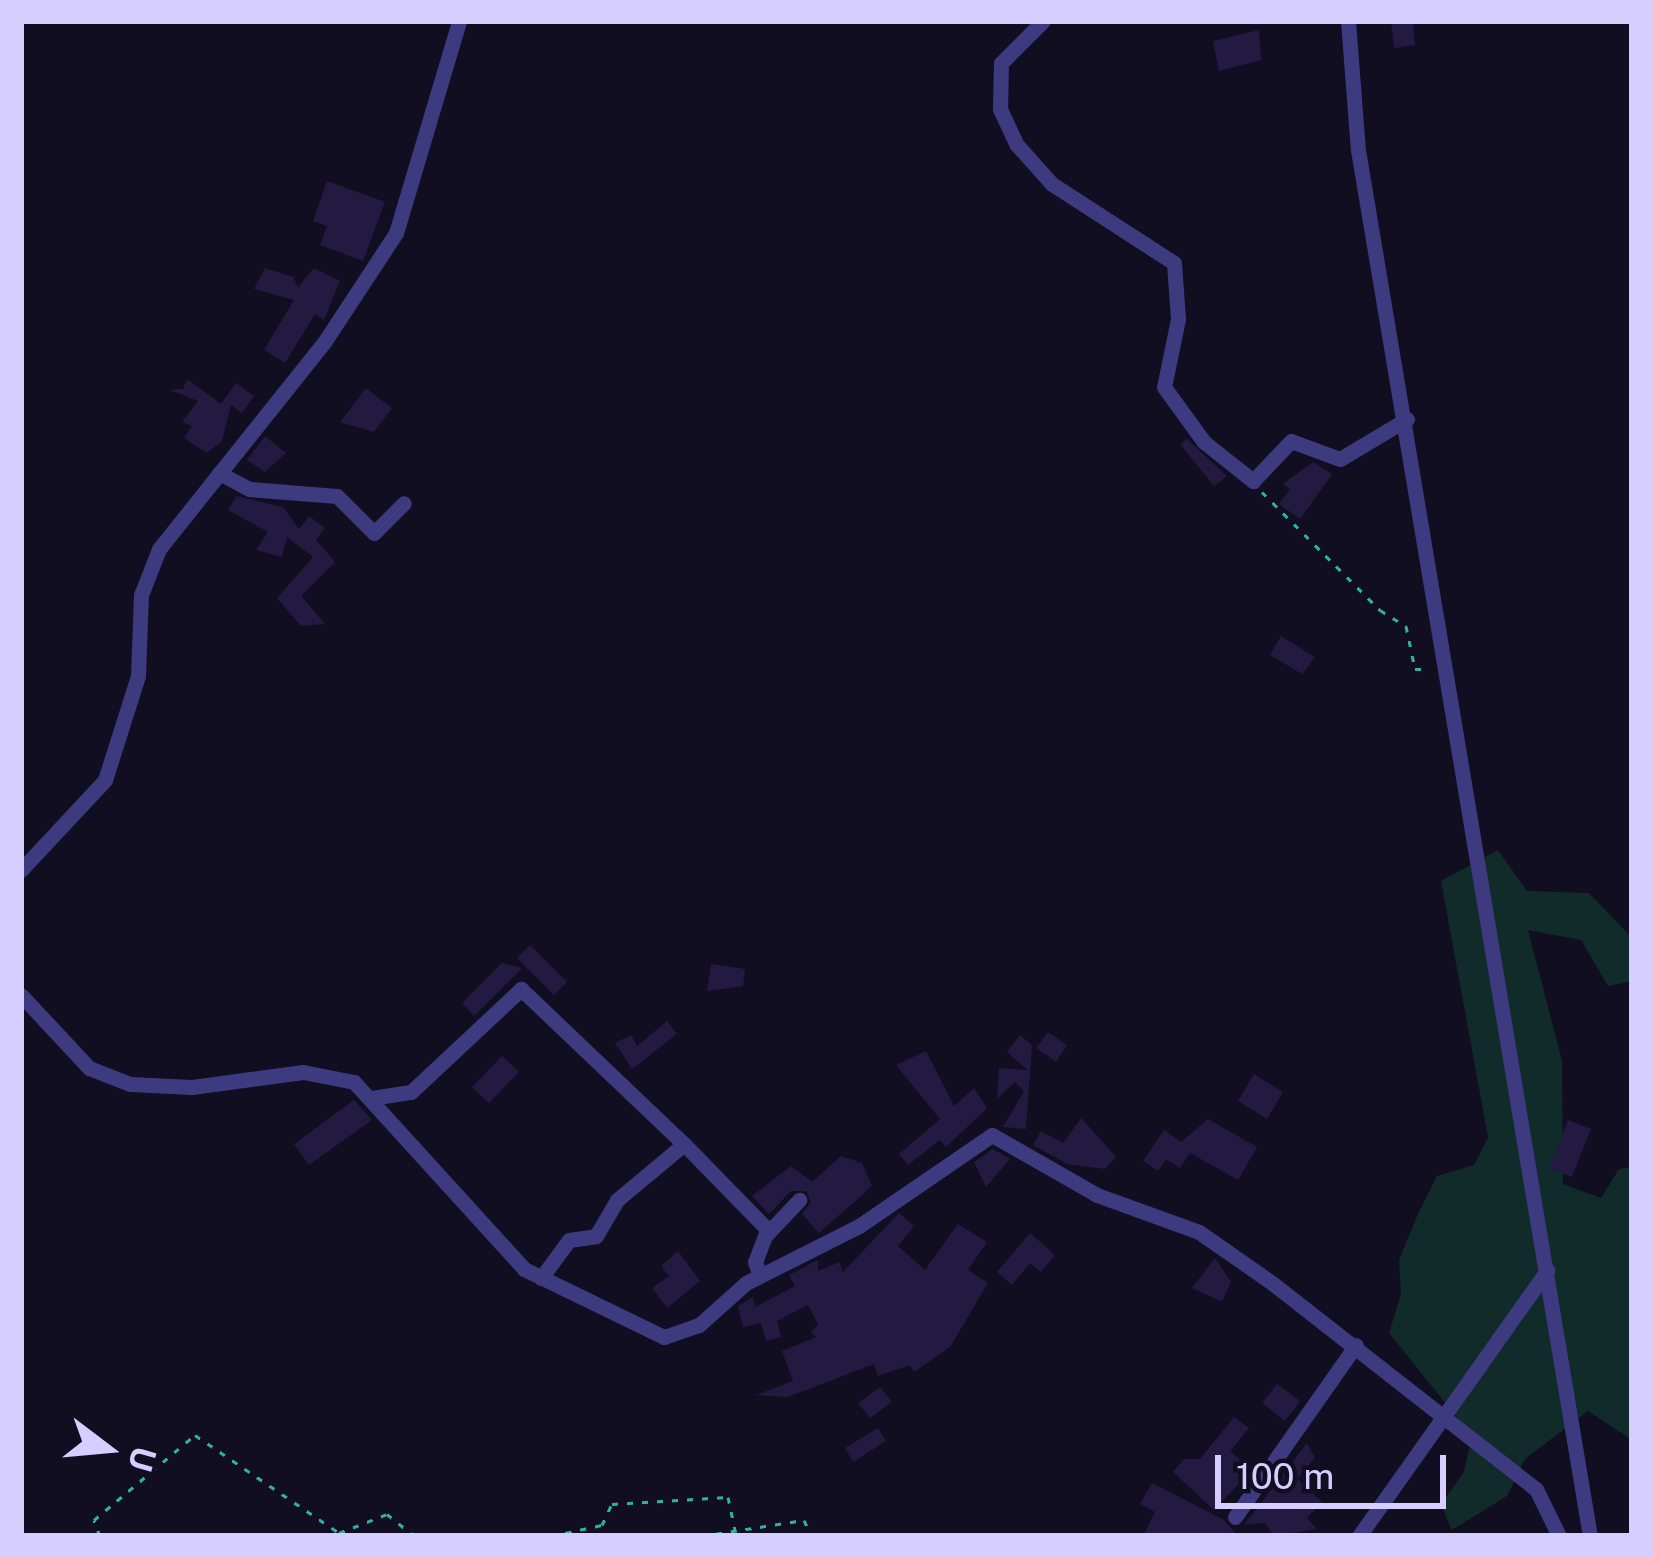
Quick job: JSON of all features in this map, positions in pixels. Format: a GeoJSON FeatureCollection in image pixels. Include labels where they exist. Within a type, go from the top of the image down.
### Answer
{"type":"FeatureCollection","features":[{"type":"Feature","properties":{"kind":"street"},"geometry":{"type":"LineString","coordinates":[[21,870],[99,788],[128,705],[148,570],[325,341],[396,233],[459,21]]}},
{"type":"Feature","properties":{"kind":"street"},"geometry":{"type":"LineString","coordinates":[[1042,21],[1000,63],[1000,110],[1016,145],[1052,184],[1174,263],[1178,319],[1164,387],[1204,442],[1253,481],[1291,441],[1340,459],[1407,419]]}},
{"type":"Feature","properties":{"kind":"street"},"geometry":{"type":"LineString","coordinates":[[1348,21],[1358,150],[1450,669],[1591,1536]]}},
{"type":"Feature","properties":{"kind":"street"},"geometry":{"type":"LineString","coordinates":[[219,473],[250,489],[337,496],[374,533],[404,503]]}},
{"type":"Feature","properties":{"kind":"street"},"geometry":{"type":"LineString","coordinates":[[372,1098],[411,1092],[520,989],[770,1231]]}},
{"type":"Feature","properties":{"kind":"street"},"geometry":{"type":"LineString","coordinates":[[21,995],[89,1068],[130,1084],[192,1087],[303,1072],[354,1082],[500,1247],[541,1278],[664,1336],[699,1325],[760,1275],[859,1226],[992,1135],[1096,1195],[1199,1232],[1356,1346],[1536,1489],[1559,1536]]}},
{"type":"Feature","properties":{"kind":"street"},"geometry":{"type":"LineString","coordinates":[[541,1278],[569,1240],[596,1236],[616,1200],[684,1144]]}},
{"type":"Feature","properties":{"kind":"street"},"geometry":{"type":"LineString","coordinates":[[760,1275],[755,1262],[770,1231],[799,1200]]}},
{"type":"Feature","properties":{"kind":"street"},"geometry":{"type":"LineString","coordinates":[[1358,1536],[1546,1270]]}},
{"type":"Feature","properties":{"kind":"street"},"geometry":{"type":"LineString","coordinates":[[1235,1517],[1356,1346]]}},
{"type":"Feature","properties":{"kind":"path"},"geometry":{"type":"LineString","coordinates":[[1253,481],[1380,610],[1406,626],[1415,669],[1450,669]]}},
{"type":"Feature","properties":{"kind":"path"},"geometry":{"type":"LineString","coordinates":[[100,1536],[94,1520],[196,1435],[339,1533],[387,1514],[414,1536]]}},
{"type":"Feature","properties":{"kind":"path"},"geometry":{"type":"LineString","coordinates":[[551,1536],[602,1525],[612,1504],[728,1498],[735,1531]]}},
{"type":"Feature","properties":{"kind":"path"},"geometry":{"type":"LineString","coordinates":[[701,1536],[804,1520],[812,1536]]}},
{"type":"Feature","properties":{"kind":"green space"},"geometry":{"type":"Polygon","coordinates":[[[1498,850],[1527,891],[1589,893],[1631,937],[1632,981],[1608,986],[1581,940],[1528,930],[1562,1061],[1563,1184],[1601,1198],[1619,1169],[1632,1167],[1632,1440],[1588,1411],[1525,1459],[1507,1496],[1452,1530],[1441,1504],[1464,1472],[1472,1436],[1389,1333],[1401,1294],[1399,1260],[1437,1176],[1474,1165],[1488,1137],[1441,881],[1498,850]]]}},
{"type":"Feature","properties":{"kind":"building"},"geometry":{"type":"Polygon","coordinates":[[[1391,21],[1413,21],[1415,45],[1394,48],[1391,21]]]}},
{"type":"Feature","properties":{"kind":"building"},"geometry":{"type":"Polygon","coordinates":[[[1259,30],[1261,60],[1219,71],[1213,41],[1259,30]]]}},
{"type":"Feature","properties":{"kind":"building"},"geometry":{"type":"Polygon","coordinates":[[[327,181],[385,202],[363,261],[320,245],[327,226],[313,221],[327,181]]]}},
{"type":"Feature","properties":{"kind":"building"},"geometry":{"type":"Polygon","coordinates":[[[265,268],[293,277],[298,287],[314,268],[340,281],[324,320],[315,314],[285,363],[264,350],[294,300],[254,289],[265,268]]]}},
{"type":"Feature","properties":{"kind":"building"},"geometry":{"type":"Polygon","coordinates":[[[187,379],[221,404],[236,383],[254,396],[242,413],[231,405],[222,441],[207,453],[184,438],[192,426],[182,422],[198,401],[170,390],[183,389],[187,379]]]}},
{"type":"Feature","properties":{"kind":"building"},"geometry":{"type":"Polygon","coordinates":[[[366,388],[392,408],[374,432],[340,422],[366,388]]]}},
{"type":"Feature","properties":{"kind":"building"},"geometry":{"type":"Polygon","coordinates":[[[265,436],[286,453],[265,472],[247,460],[265,436]]]}},
{"type":"Feature","properties":{"kind":"building"},"geometry":{"type":"Polygon","coordinates":[[[1187,439],[1227,476],[1214,486],[1180,444],[1187,439]]]}},
{"type":"Feature","properties":{"kind":"building"},"geometry":{"type":"Polygon","coordinates":[[[1313,462],[1332,474],[1300,519],[1279,504],[1290,489],[1283,484],[1313,462]]]}},
{"type":"Feature","properties":{"kind":"building"},"geometry":{"type":"Polygon","coordinates":[[[236,496],[283,507],[299,529],[309,516],[325,528],[316,540],[335,562],[301,596],[325,624],[301,626],[277,598],[313,557],[287,537],[282,557],[256,550],[268,532],[228,510],[236,496]]]}},
{"type":"Feature","properties":{"kind":"building"},"geometry":{"type":"Polygon","coordinates":[[[1281,636],[1315,657],[1302,674],[1270,655],[1281,636]]]}},
{"type":"Feature","properties":{"kind":"building"},"geometry":{"type":"Polygon","coordinates":[[[530,945],[567,982],[554,995],[517,958],[530,945]]]}},
{"type":"Feature","properties":{"kind":"building"},"geometry":{"type":"Polygon","coordinates":[[[502,963],[522,968],[474,1016],[462,1003],[502,963]]]}},
{"type":"Feature","properties":{"kind":"building"},"geometry":{"type":"Polygon","coordinates":[[[711,964],[745,969],[743,986],[707,991],[711,964]]]}},
{"type":"Feature","properties":{"kind":"building"},"geometry":{"type":"Polygon","coordinates":[[[667,1021],[677,1034],[632,1069],[615,1043],[631,1035],[637,1046],[667,1021]]]}},
{"type":"Feature","properties":{"kind":"building"},"geometry":{"type":"Polygon","coordinates":[[[1048,1032],[1067,1045],[1056,1062],[1036,1048],[1048,1032]]]}},
{"type":"Feature","properties":{"kind":"building"},"geometry":{"type":"Polygon","coordinates":[[[1020,1035],[1032,1045],[1026,1129],[1003,1127],[1024,1091],[1015,1082],[997,1099],[999,1068],[1028,1070],[1007,1052],[1020,1035]]]}},
{"type":"Feature","properties":{"kind":"building"},"geometry":{"type":"Polygon","coordinates":[[[926,1051],[954,1106],[974,1088],[987,1108],[946,1147],[940,1140],[908,1165],[899,1154],[940,1119],[896,1065],[926,1051]]]}},
{"type":"Feature","properties":{"kind":"building"},"geometry":{"type":"Polygon","coordinates":[[[502,1056],[519,1072],[489,1103],[472,1087],[502,1056]]]}},
{"type":"Feature","properties":{"kind":"building"},"geometry":{"type":"Polygon","coordinates":[[[1254,1074],[1283,1092],[1267,1119],[1238,1101],[1254,1074]]]}},
{"type":"Feature","properties":{"kind":"building"},"geometry":{"type":"Polygon","coordinates":[[[354,1100],[372,1120],[309,1165],[294,1144],[354,1100]]]}},
{"type":"Feature","properties":{"kind":"building"},"geometry":{"type":"Polygon","coordinates":[[[1081,1118],[1116,1157],[1105,1169],[1067,1164],[1033,1145],[1041,1131],[1063,1143],[1081,1118]]]}},
{"type":"Feature","properties":{"kind":"building"},"geometry":{"type":"Polygon","coordinates":[[[1208,1119],[1257,1147],[1238,1180],[1190,1153],[1180,1168],[1166,1159],[1158,1171],[1143,1161],[1164,1130],[1181,1142],[1208,1119]]]}},
{"type":"Feature","properties":{"kind":"building"},"geometry":{"type":"Polygon","coordinates":[[[1568,1120],[1591,1129],[1572,1177],[1549,1168],[1568,1120]]]}},
{"type":"Feature","properties":{"kind":"building"},"geometry":{"type":"Polygon","coordinates":[[[993,1149],[1010,1159],[986,1187],[974,1162],[993,1149]]]}},
{"type":"Feature","properties":{"kind":"building"},"geometry":{"type":"Polygon","coordinates":[[[841,1156],[862,1163],[872,1186],[819,1233],[802,1214],[811,1202],[806,1191],[791,1191],[769,1214],[752,1196],[791,1166],[812,1182],[841,1156]]]}},
{"type":"Feature","properties":{"kind":"building"},"geometry":{"type":"Polygon","coordinates":[[[899,1213],[914,1226],[898,1246],[925,1270],[958,1224],[987,1242],[968,1270],[988,1283],[950,1347],[914,1372],[910,1365],[878,1376],[874,1364],[788,1397],[756,1395],[793,1381],[782,1351],[816,1337],[811,1332],[818,1324],[808,1305],[777,1321],[781,1337],[766,1341],[761,1323],[743,1327],[738,1306],[753,1297],[755,1307],[795,1286],[789,1275],[818,1260],[818,1271],[840,1262],[842,1273],[899,1213]]]}},
{"type":"Feature","properties":{"kind":"building"},"geometry":{"type":"Polygon","coordinates":[[[1030,1233],[1055,1255],[1041,1272],[1030,1263],[1012,1285],[997,1272],[1030,1233]]]}},
{"type":"Feature","properties":{"kind":"building"},"geometry":{"type":"Polygon","coordinates":[[[678,1251],[700,1281],[667,1308],[652,1288],[669,1276],[661,1266],[678,1251]]]}},
{"type":"Feature","properties":{"kind":"building"},"geometry":{"type":"Polygon","coordinates":[[[1215,1258],[1231,1282],[1222,1302],[1192,1288],[1215,1258]]]}},
{"type":"Feature","properties":{"kind":"building"},"geometry":{"type":"Polygon","coordinates":[[[1277,1384],[1300,1401],[1285,1421],[1262,1403],[1277,1384]]]}},
{"type":"Feature","properties":{"kind":"building"},"geometry":{"type":"Polygon","coordinates":[[[880,1387],[892,1402],[870,1418],[858,1403],[880,1387]]]}},
{"type":"Feature","properties":{"kind":"building"},"geometry":{"type":"Polygon","coordinates":[[[1234,1417],[1249,1428],[1230,1451],[1252,1470],[1214,1510],[1173,1472],[1184,1459],[1200,1459],[1234,1417]]]}},
{"type":"Feature","properties":{"kind":"building"},"geometry":{"type":"Polygon","coordinates":[[[878,1428],[886,1441],[853,1462],[845,1448],[878,1428]]]}},
{"type":"Feature","properties":{"kind":"building"},"geometry":{"type":"Polygon","coordinates":[[[1307,1443],[1315,1458],[1297,1479],[1322,1502],[1307,1518],[1317,1529],[1274,1536],[1265,1523],[1244,1525],[1307,1443]]]}},
{"type":"Feature","properties":{"kind":"building"},"geometry":{"type":"Polygon","coordinates":[[[1152,1483],[1224,1520],[1238,1536],[1143,1536],[1155,1512],[1140,1504],[1152,1483]]]}}]}
